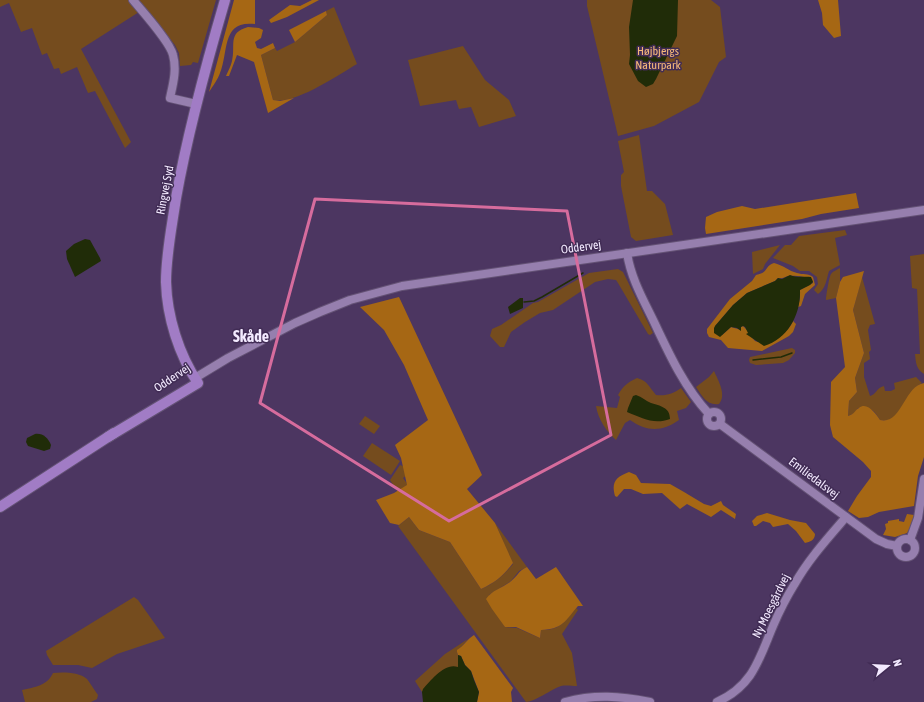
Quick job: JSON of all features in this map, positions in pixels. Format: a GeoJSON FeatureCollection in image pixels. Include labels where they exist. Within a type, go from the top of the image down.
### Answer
{"type":"FeatureCollection","features":[{"type":"Feature","properties":{"kind":"main road","name":"Ringvej Syd"},"geometry":{"type":"LineString","coordinates":[[197,381],[182,352],[172,323],[166,283],[168,253],[171,229],[196,104],[225,0]]}},
{"type":"Feature","properties":{"kind":"main road","name":"Oddervej"},"geometry":{"type":"LineString","coordinates":[[0,507],[197,381]]}},
{"type":"Feature","properties":{"kind":"street"},"geometry":{"type":"LineString","coordinates":[[134,0],[167,43],[173,54],[175,74],[170,98],[196,104]]}},
{"type":"Feature","properties":{"kind":"street","name":"Oddervej"},"geometry":{"type":"LineString","coordinates":[[197,381],[228,358],[295,323],[350,300],[402,286],[924,210]]}},
{"type":"Feature","properties":{"kind":"street","name":"Emiliedalsvej"},"geometry":{"type":"LineString","coordinates":[[627,253],[630,268],[637,288],[670,355],[691,393],[709,414],[707,420],[709,424],[716,426],[720,424],[876,539],[887,544],[897,546]]}},
{"type":"Feature","properties":{"kind":"street"},"geometry":{"type":"LineString","coordinates":[[910,540],[918,518],[924,479]]}},
{"type":"Feature","properties":{"kind":"street","name":"Ny Moesgårdvej"},"geometry":{"type":"LineString","coordinates":[[717,702],[739,689],[754,671],[783,605],[800,574],[816,551],[846,517]]}},
{"type":"Feature","properties":{"kind":"street"},"geometry":{"type":"LineString","coordinates":[[902,540],[910,540],[913,542],[915,551],[911,556],[902,556],[898,552],[897,546],[902,540]]}},
{"type":"Feature","properties":{"kind":"street"},"geometry":{"type":"LineString","coordinates":[[565,702],[593,696],[613,696],[650,702]]}},
{"type":"Feature","properties":{"kind":"highlighted area"},"geometry":{"type":"Polygon","coordinates":[[[315,199],[567,211],[611,435],[449,521],[260,403],[315,199]]]}},
{"type":"Feature","properties":{"kind":"green space"},"geometry":{"type":"Polygon","coordinates":[[[0,0],[130,0],[139,12],[81,49],[131,142],[125,148],[95,91],[88,93],[77,67],[61,74],[59,68],[54,69],[47,53],[42,55],[32,28],[21,32],[9,3],[0,7],[0,0]]]}},
{"type":"Feature","properties":{"kind":"green space"},"geometry":{"type":"Polygon","coordinates":[[[139,0],[216,0],[198,63],[193,62],[191,65],[180,66],[179,53],[175,45],[139,0]]]}},
{"type":"Feature","properties":{"kind":"green space","name":"Højbjergs Naturpark"},"geometry":{"type":"Polygon","coordinates":[[[587,0],[711,0],[720,7],[726,57],[719,62],[699,102],[654,126],[618,136],[587,6],[587,0]]]}},
{"type":"Feature","properties":{"kind":"green space"},"geometry":{"type":"Polygon","coordinates":[[[334,7],[357,64],[328,82],[304,94],[293,98],[273,100],[261,55],[275,48],[277,51],[295,42],[327,15],[326,11],[334,7]]]}},
{"type":"Feature","properties":{"kind":"green space"},"geometry":{"type":"Polygon","coordinates":[[[463,46],[485,80],[509,100],[516,116],[479,127],[471,107],[459,109],[456,100],[420,106],[408,60],[463,46]]]}},
{"type":"Feature","properties":{"kind":"green space"},"geometry":{"type":"Polygon","coordinates":[[[639,135],[647,191],[652,191],[665,204],[673,235],[636,241],[631,237],[621,186],[621,175],[624,172],[618,141],[639,135]]]}},
{"type":"Feature","properties":{"kind":"green space"},"geometry":{"type":"Polygon","coordinates":[[[845,230],[847,235],[835,238],[840,265],[829,271],[824,287],[818,294],[814,290],[818,284],[817,277],[809,271],[800,271],[793,266],[773,258],[785,245],[791,245],[799,236],[845,230]]]}},
{"type":"Feature","properties":{"kind":"green space"},"geometry":{"type":"Polygon","coordinates":[[[780,245],[765,264],[763,269],[753,274],[752,252],[780,245]]]}},
{"type":"Feature","properties":{"kind":"green space"},"geometry":{"type":"Polygon","coordinates":[[[924,254],[924,374],[918,368],[915,357],[915,354],[920,354],[917,289],[912,288],[910,256],[924,254]]]}},
{"type":"Feature","properties":{"kind":"green space"},"geometry":{"type":"Polygon","coordinates":[[[840,268],[840,282],[836,298],[826,300],[831,274],[840,268]]]}},
{"type":"Feature","properties":{"kind":"green space"},"geometry":{"type":"Polygon","coordinates":[[[618,269],[623,272],[653,333],[650,335],[616,280],[608,279],[595,282],[553,310],[540,313],[525,322],[511,332],[504,347],[500,347],[490,336],[492,329],[501,325],[533,303],[538,302],[589,273],[618,269]]]}},
{"type":"Feature","properties":{"kind":"green space"},"geometry":{"type":"Polygon","coordinates":[[[862,277],[875,324],[870,325],[868,330],[871,350],[869,352],[870,359],[864,363],[864,377],[870,396],[881,387],[884,386],[885,391],[891,391],[895,389],[894,383],[916,377],[922,383],[913,390],[895,416],[888,420],[880,420],[874,411],[866,408],[858,408],[855,413],[848,416],[849,401],[857,392],[855,378],[864,353],[853,310],[862,277]]]}},
{"type":"Feature","properties":{"kind":"green space"},"geometry":{"type":"Polygon","coordinates":[[[792,348],[795,350],[795,353],[789,360],[783,363],[756,365],[750,363],[749,360],[750,357],[792,348]]]}},
{"type":"Feature","properties":{"kind":"green space"},"geometry":{"type":"Polygon","coordinates":[[[714,371],[722,392],[719,404],[708,402],[696,387],[714,371]]]}},
{"type":"Feature","properties":{"kind":"green space"},"geometry":{"type":"Polygon","coordinates":[[[637,378],[646,383],[656,395],[669,394],[681,388],[691,402],[686,408],[677,411],[679,420],[667,427],[654,429],[642,427],[630,420],[625,423],[616,440],[603,424],[596,406],[617,408],[620,397],[618,395],[620,392],[626,385],[637,378]]]}},
{"type":"Feature","properties":{"kind":"green space"},"geometry":{"type":"Polygon","coordinates":[[[365,416],[380,426],[374,434],[359,424],[365,416]]]}},
{"type":"Feature","properties":{"kind":"green space"},"geometry":{"type":"Polygon","coordinates":[[[372,443],[400,461],[391,475],[363,456],[372,443]]]}},
{"type":"Feature","properties":{"kind":"green space"},"geometry":{"type":"Polygon","coordinates":[[[400,465],[405,467],[407,475],[403,478],[408,485],[398,492],[390,480],[400,465]]]}},
{"type":"Feature","properties":{"kind":"green space"},"geometry":{"type":"Polygon","coordinates":[[[409,517],[419,530],[450,542],[481,589],[499,578],[513,564],[495,523],[527,567],[519,571],[511,581],[489,595],[505,627],[517,628],[540,638],[541,630],[548,630],[558,627],[576,608],[578,610],[562,634],[572,653],[577,686],[561,686],[534,700],[526,702],[398,526],[409,517]]]}},
{"type":"Feature","properties":{"kind":"green space"},"geometry":{"type":"Polygon","coordinates":[[[134,597],[138,600],[165,638],[117,654],[92,668],[78,665],[53,665],[46,651],[134,597]]]}},
{"type":"Feature","properties":{"kind":"green space"},"geometry":{"type":"Polygon","coordinates":[[[468,639],[457,652],[458,667],[443,670],[422,692],[415,681],[445,654],[468,639]]]}},
{"type":"Feature","properties":{"kind":"green space"},"geometry":{"type":"Polygon","coordinates":[[[53,673],[71,673],[84,677],[98,695],[97,699],[91,702],[25,702],[22,690],[36,687],[44,683],[53,673]]]}},
{"type":"Feature","properties":{"kind":"shaded area"},"geometry":{"type":"Polygon","coordinates":[[[234,0],[255,0],[255,24],[244,24],[236,27],[231,32],[220,73],[209,92],[234,0]]]}},
{"type":"Feature","properties":{"kind":"shaded area"},"geometry":{"type":"Polygon","coordinates":[[[312,0],[319,0],[287,17],[271,23],[269,20],[290,5],[300,6],[312,0]]]}},
{"type":"Feature","properties":{"kind":"shaded area"},"geometry":{"type":"Polygon","coordinates":[[[633,0],[678,0],[677,36],[653,84],[646,87],[638,81],[629,64],[629,27],[633,0]]]}},
{"type":"Feature","properties":{"kind":"shaded area"},"geometry":{"type":"Polygon","coordinates":[[[818,0],[838,0],[841,36],[834,38],[823,25],[822,13],[818,0]]]}},
{"type":"Feature","properties":{"kind":"shaded area"},"geometry":{"type":"Polygon","coordinates":[[[326,11],[327,15],[295,42],[289,30],[326,11]]]}},
{"type":"Feature","properties":{"kind":"shaded area"},"geometry":{"type":"Polygon","coordinates":[[[248,27],[263,30],[261,38],[255,42],[257,48],[261,49],[273,43],[275,48],[261,55],[273,100],[280,101],[294,98],[268,113],[254,62],[237,55],[229,76],[226,76],[232,61],[235,36],[241,30],[248,27]]]}},
{"type":"Feature","properties":{"kind":"shaded area"},"geometry":{"type":"Polygon","coordinates":[[[856,193],[859,208],[821,214],[802,219],[706,234],[706,217],[717,212],[742,206],[755,209],[856,193]]]}},
{"type":"Feature","properties":{"kind":"shaded area"},"geometry":{"type":"Polygon","coordinates":[[[85,239],[90,240],[101,261],[75,277],[67,259],[66,251],[74,244],[85,239]]]}},
{"type":"Feature","properties":{"kind":"shaded area"},"geometry":{"type":"Polygon","coordinates":[[[774,263],[799,274],[813,277],[815,285],[805,294],[801,306],[798,307],[800,290],[813,283],[812,279],[794,276],[778,278],[775,281],[747,293],[733,305],[715,326],[722,335],[731,327],[741,330],[741,327],[743,326],[755,341],[758,342],[774,338],[783,333],[793,321],[796,324],[793,332],[789,336],[762,351],[728,348],[721,340],[709,337],[707,329],[730,299],[752,281],[756,275],[763,273],[771,264],[774,263]]]}},
{"type":"Feature","properties":{"kind":"shaded area"},"geometry":{"type":"Polygon","coordinates":[[[864,271],[853,310],[864,353],[855,378],[857,392],[849,401],[848,416],[862,406],[865,406],[871,409],[880,420],[887,420],[893,417],[917,386],[924,383],[924,457],[918,476],[914,506],[879,512],[868,517],[859,518],[848,511],[871,477],[871,471],[863,462],[833,437],[830,425],[831,382],[845,367],[836,298],[840,282],[843,277],[864,271]]]}},
{"type":"Feature","properties":{"kind":"shaded area"},"geometry":{"type":"Polygon","coordinates":[[[790,275],[798,277],[811,277],[813,282],[800,290],[800,299],[795,316],[786,332],[780,338],[764,346],[746,334],[748,333],[743,326],[741,327],[741,331],[737,328],[731,327],[720,337],[714,333],[715,326],[733,305],[747,293],[775,281],[778,278],[782,279],[790,275]]]}},
{"type":"Feature","properties":{"kind":"shaded area"},"geometry":{"type":"Polygon","coordinates":[[[399,297],[482,475],[467,489],[495,523],[513,563],[499,578],[481,589],[450,542],[419,530],[409,517],[399,525],[390,523],[376,500],[394,493],[407,485],[401,458],[395,445],[428,420],[404,365],[384,330],[360,307],[399,297]]]}},
{"type":"Feature","properties":{"kind":"shaded area"},"geometry":{"type":"Polygon","coordinates":[[[520,298],[523,298],[523,308],[510,314],[508,307],[520,298]]]}},
{"type":"Feature","properties":{"kind":"shaded area"},"geometry":{"type":"Polygon","coordinates":[[[636,395],[666,409],[670,415],[670,419],[664,421],[653,421],[627,412],[633,396],[636,395]]]}},
{"type":"Feature","properties":{"kind":"shaded area"},"geometry":{"type":"Polygon","coordinates":[[[35,434],[43,435],[47,438],[51,445],[50,449],[44,451],[28,446],[26,442],[27,438],[35,434]]]}},
{"type":"Feature","properties":{"kind":"shaded area"},"geometry":{"type":"Polygon","coordinates":[[[629,472],[636,475],[641,483],[670,484],[704,504],[711,506],[721,501],[723,505],[736,514],[735,519],[721,510],[711,517],[687,504],[680,509],[662,493],[643,494],[631,489],[624,489],[617,497],[615,496],[614,484],[618,478],[629,472]]]}},
{"type":"Feature","properties":{"kind":"shaded area"},"geometry":{"type":"Polygon","coordinates":[[[767,513],[806,523],[815,534],[814,538],[805,543],[796,531],[788,524],[773,527],[770,523],[763,521],[754,526],[752,521],[757,516],[767,513]]]}},
{"type":"Feature","properties":{"kind":"shaded area"},"geometry":{"type":"Polygon","coordinates":[[[907,514],[914,515],[907,533],[895,537],[883,535],[886,529],[885,524],[888,523],[888,521],[899,519],[899,521],[904,522],[907,514]]]}},
{"type":"Feature","properties":{"kind":"shaded area"},"geometry":{"type":"Polygon","coordinates":[[[527,567],[536,579],[556,567],[583,606],[578,606],[559,626],[541,630],[540,638],[516,627],[505,627],[486,599],[494,591],[510,582],[527,567]]]}},
{"type":"Feature","properties":{"kind":"shaded area"},"geometry":{"type":"Polygon","coordinates":[[[474,635],[513,688],[511,692],[512,702],[477,702],[479,692],[471,671],[465,665],[461,656],[458,655],[457,652],[457,650],[462,647],[469,638],[474,635]]]}},
{"type":"Feature","properties":{"kind":"shaded area"},"geometry":{"type":"Polygon","coordinates":[[[458,655],[461,656],[465,665],[471,671],[479,692],[477,702],[423,702],[423,689],[443,669],[453,666],[458,667],[458,655]]]}},
{"type":"Feature","properties":{"kind":"waterway"},"geometry":{"type":"LineString","coordinates":[[524,302],[534,301],[583,273]]}},
{"type":"Feature","properties":{"kind":"waterway"},"geometry":{"type":"LineString","coordinates":[[753,360],[781,357],[792,353]]}},
{"type":"Feature","properties":{"kind":"district","name":"Skåde"},"geometry":{"type":"Point","coordinates":[251,336]}}]}
